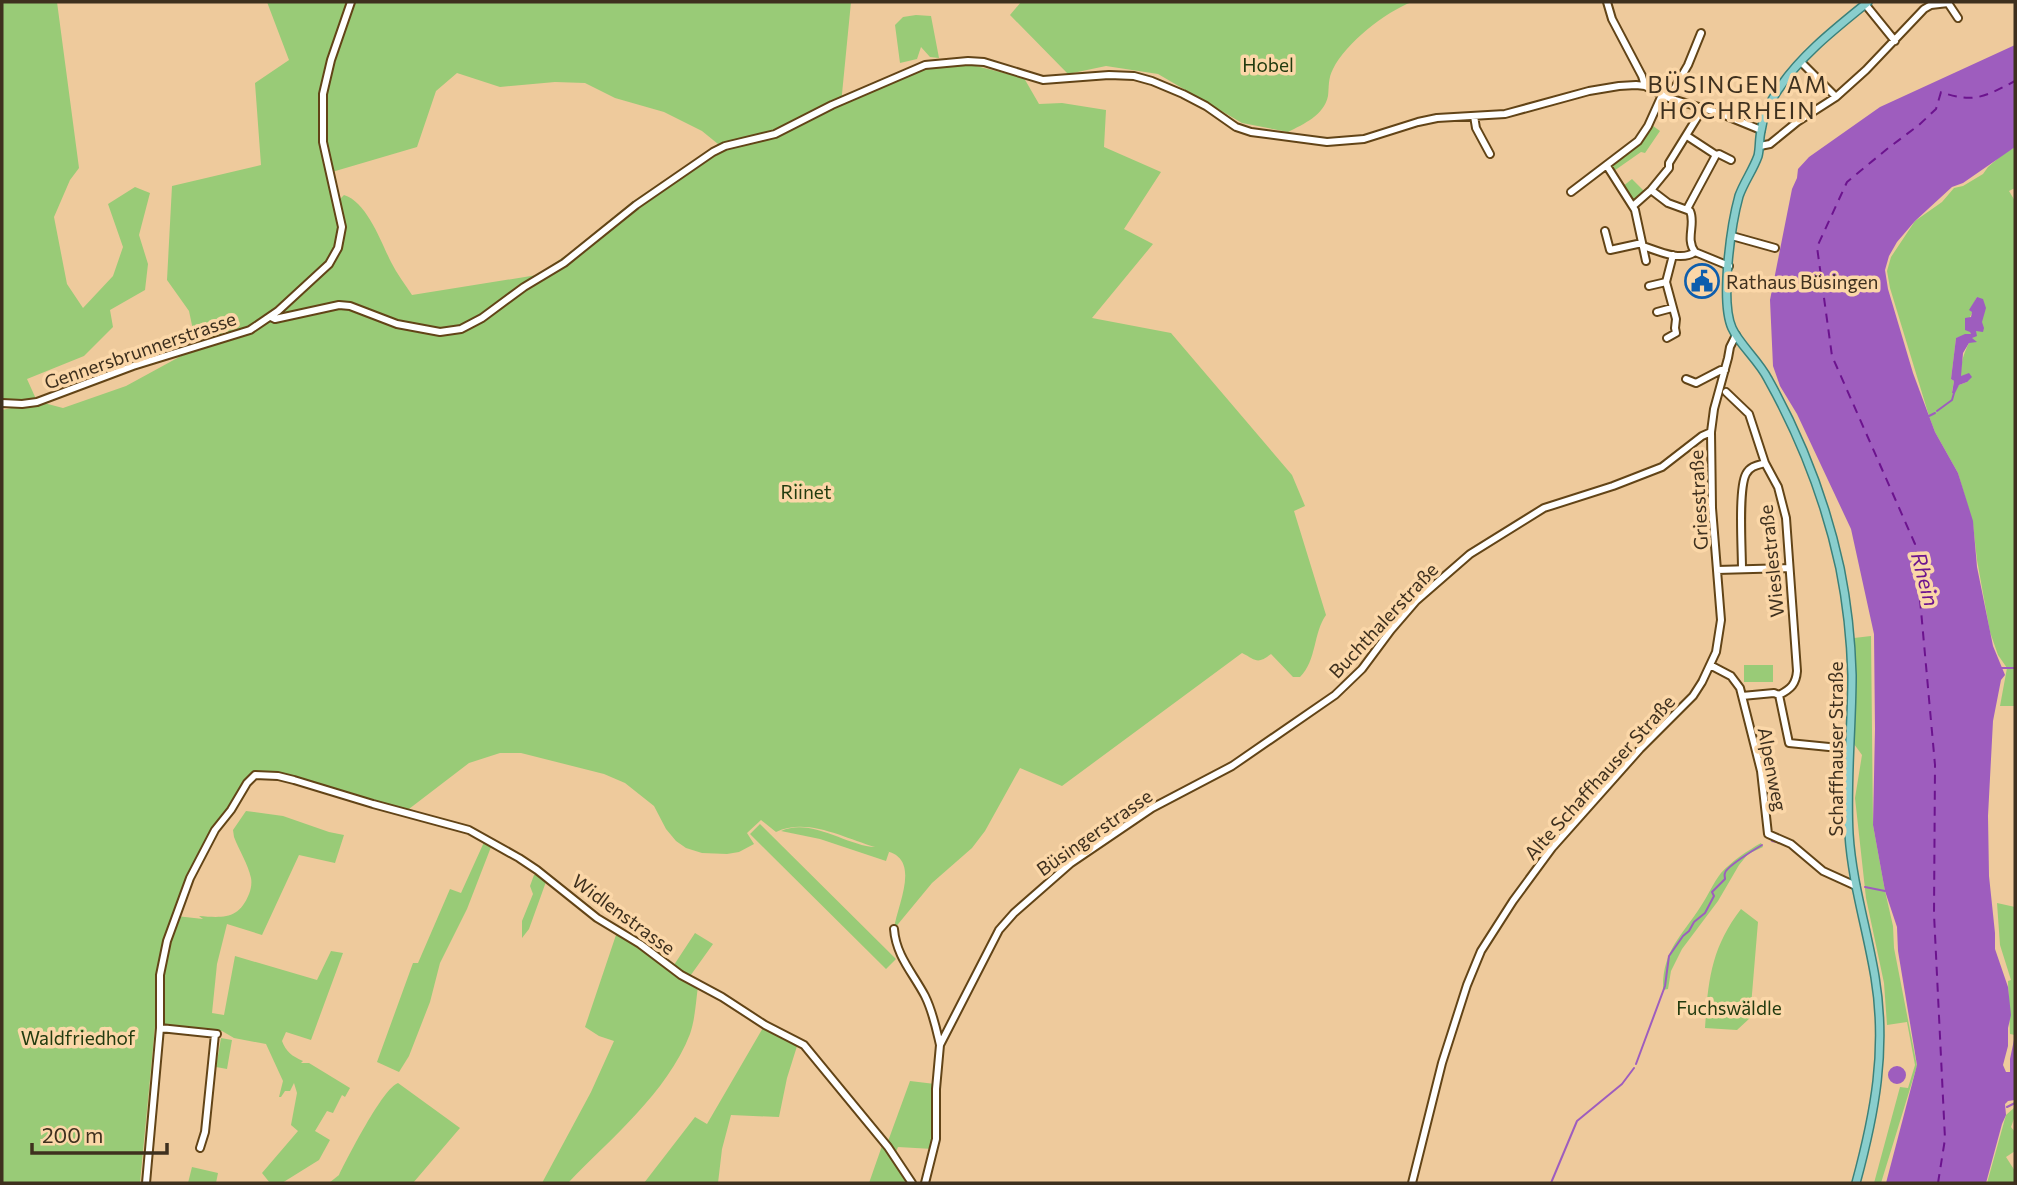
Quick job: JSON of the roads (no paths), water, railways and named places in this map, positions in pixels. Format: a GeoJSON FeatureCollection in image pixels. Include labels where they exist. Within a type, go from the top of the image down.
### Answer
{"type":"FeatureCollection","features":[{"type":"Feature","properties":{"kind":"main road"},"geometry":{"type":"LineString","coordinates":[[1736,335],[1728,310],[1732,236],[1740,194],[1757,159],[1766,113],[1775,93],[1801,62],[1866,3]]}},
{"type":"Feature","properties":{"kind":"main road","name":"Schaffhauser Straße"},"geometry":{"type":"LineString","coordinates":[[1736,335],[1759,364],[1779,400],[1811,473],[1830,529],[1843,584],[1852,675],[1849,838],[1874,975],[1881,1041],[1875,1100],[1856,1183]]}},
{"type":"Feature","properties":{"kind":"street","name":"Gennersbrunnerstrasse"},"geometry":{"type":"LineString","coordinates":[[2,403],[22,404],[37,401],[133,366],[239,334],[274,318],[329,264],[338,248],[342,227],[323,142],[322,110],[331,60],[351,2]]}},
{"type":"Feature","properties":{"kind":"street"},"geometry":{"type":"LineString","coordinates":[[1608,2],[1612,19],[1645,86]]}},
{"type":"Feature","properties":{"kind":"street"},"geometry":{"type":"LineString","coordinates":[[1866,3],[1895,41]]}},
{"type":"Feature","properties":{"kind":"street"},"geometry":{"type":"LineString","coordinates":[[1760,146],[1770,144],[1797,122],[1836,97],[1895,41],[1916,16],[1931,5],[1948,3],[1958,18]]}},
{"type":"Feature","properties":{"kind":"street"},"geometry":{"type":"LineString","coordinates":[[1571,192],[1638,141],[1688,65],[1701,33]]}},
{"type":"Feature","properties":{"kind":"street"},"geometry":{"type":"LineString","coordinates":[[274,318],[339,305],[350,306],[397,324],[440,332],[461,329],[564,263],[636,205],[713,152],[724,146],[775,134],[832,105],[925,65],[984,62],[1043,80],[1134,76],[1164,85],[1206,106],[1236,127],[1251,132],[1327,142],[1364,139],[1418,121],[1437,118],[1506,114],[1589,91],[1619,86],[1645,86],[1761,130]]}},
{"type":"Feature","properties":{"kind":"street"},"geometry":{"type":"LineString","coordinates":[[1801,62],[1836,97]]}},
{"type":"Feature","properties":{"kind":"street"},"geometry":{"type":"LineString","coordinates":[[1633,206],[1669,168],[1669,163],[1703,108]]}},
{"type":"Feature","properties":{"kind":"street"},"geometry":{"type":"LineString","coordinates":[[1474,117],[1476,128],[1490,155]]}},
{"type":"Feature","properties":{"kind":"street"},"geometry":{"type":"LineString","coordinates":[[1687,136],[1716,155],[1731,160]]}},
{"type":"Feature","properties":{"kind":"street"},"geometry":{"type":"LineString","coordinates":[[1687,209],[1716,155]]}},
{"type":"Feature","properties":{"kind":"street"},"geometry":{"type":"LineString","coordinates":[[1607,166],[1633,206],[1639,221],[1646,261]]}},
{"type":"Feature","properties":{"kind":"street"},"geometry":{"type":"LineString","coordinates":[[1651,190],[1668,203],[1687,209],[1692,217],[1690,245],[1695,252],[1729,266]]}},
{"type":"Feature","properties":{"kind":"street"},"geometry":{"type":"LineString","coordinates":[[1605,231],[1609,250],[1643,244],[1683,257],[1695,252]]}},
{"type":"Feature","properties":{"kind":"street"},"geometry":{"type":"LineString","coordinates":[[1732,236],[1775,248]]}},
{"type":"Feature","properties":{"kind":"street"},"geometry":{"type":"LineString","coordinates":[[1667,338],[1676,333],[1676,319],[1666,282],[1673,255]]}},
{"type":"Feature","properties":{"kind":"street"},"geometry":{"type":"LineString","coordinates":[[1649,286],[1666,282]]}},
{"type":"Feature","properties":{"kind":"street"},"geometry":{"type":"LineString","coordinates":[[1657,312],[1672,308]]}},
{"type":"Feature","properties":{"kind":"street","name":"Griesstraße"},"geometry":{"type":"LineString","coordinates":[[1710,665],[1716,652],[1721,620],[1712,508],[1711,432],[1714,409],[1731,343],[1736,335]]}},
{"type":"Feature","properties":{"kind":"street"},"geometry":{"type":"LineString","coordinates":[[1686,379],[1696,383],[1721,369],[1725,370]]}},
{"type":"Feature","properties":{"kind":"street","name":"Wieslestraße"},"geometry":{"type":"LineString","coordinates":[[1726,392],[1749,414],[1765,463],[1778,487],[1786,518],[1797,681],[1792,688],[1779,695]]}},
{"type":"Feature","properties":{"kind":"street","name":"Buchthalerstraße"},"geometry":{"type":"LineString","coordinates":[[1232,766],[1335,695],[1362,669],[1410,608],[1470,554],[1544,508],[1662,467],[1711,432]]}},
{"type":"Feature","properties":{"kind":"street"},"geometry":{"type":"LineString","coordinates":[[1742,569],[1742,489],[1749,470],[1765,463]]}},
{"type":"Feature","properties":{"kind":"street"},"geometry":{"type":"LineString","coordinates":[[1717,570],[1789,568]]}},
{"type":"Feature","properties":{"kind":"street","name":"Alpenweg"},"geometry":{"type":"LineString","coordinates":[[1710,665],[1736,681],[1742,696],[1761,771],[1768,834],[1791,844],[1823,871],[1856,886]]}},
{"type":"Feature","properties":{"kind":"street","name":"Alte Schaffhauser Straße"},"geometry":{"type":"LineString","coordinates":[[1412,1183],[1442,1063],[1462,998],[1481,951],[1552,848],[1640,749],[1680,710],[1702,682],[1710,665]]}},
{"type":"Feature","properties":{"kind":"street"},"geometry":{"type":"LineString","coordinates":[[1742,696],[1774,693],[1779,695],[1789,743],[1849,748]]}},
{"type":"Feature","properties":{"kind":"street","name":"Büsingerstrasse"},"geometry":{"type":"LineString","coordinates":[[925,1183],[936,1139],[940,1045],[999,930],[1014,913],[1071,863],[1140,816],[1232,766]]}},
{"type":"Feature","properties":{"kind":"street","name":"Widlenstrasse"},"geometry":{"type":"LineString","coordinates":[[160,1028],[160,975],[167,941],[190,878],[215,830],[253,775],[286,778],[469,830],[519,858],[597,918],[640,944],[681,975],[804,1045],[888,1147],[912,1183]]}},
{"type":"Feature","properties":{"kind":"street"},"geometry":{"type":"LineString","coordinates":[[894,929],[898,952],[933,1013],[940,1045]]}},
{"type":"Feature","properties":{"kind":"street"},"geometry":{"type":"LineString","coordinates":[[146,1183],[160,1028],[217,1034],[205,1132],[200,1148]]}},
{"type":"Feature","properties":{"kind":"water","name":"Rhein"},"geometry":{"type":"Polygon","coordinates":[[[2015,45],[2015,147],[1963,183],[1952,187],[1915,221],[1897,242],[1885,270],[1913,373],[1935,432],[1958,473],[1973,521],[1977,567],[1993,646],[2005,675],[2001,680],[1993,721],[1988,816],[1989,876],[1995,949],[2008,987],[2011,1015],[2003,1065],[2006,1072],[2010,1072],[2015,1035],[2015,1100],[2005,1104],[2006,1115],[1986,1183],[1886,1183],[1917,1065],[1898,951],[1897,927],[1885,891],[1873,825],[1874,634],[1851,529],[1797,414],[1780,386],[1773,366],[1770,300],[1792,189],[1798,169],[1809,157],[1880,107],[2015,45]]]}},
{"type":"Feature","properties":{"kind":"water"},"geometry":{"type":"Polygon","coordinates":[[[1977,297],[1983,299],[1986,308],[1982,322],[1984,328],[1983,332],[1976,331],[1977,336],[1972,338],[1977,342],[1969,343],[1963,353],[1961,376],[1969,373],[1972,377],[1952,393],[1956,338],[1971,334],[1965,330],[1965,318],[1971,317],[1972,312],[1969,310],[1977,297]]]}},
{"type":"Feature","properties":{"kind":"water"},"geometry":{"type":"Polygon","coordinates":[[[1897,1066],[1903,1069],[1906,1075],[1903,1081],[1897,1084],[1891,1081],[1888,1075],[1891,1069],[1897,1066]]]}},
{"type":"Feature","properties":{"kind":"waterway"},"geometry":{"type":"LineString","coordinates":[[1937,411],[1952,400],[1954,393]]}},
{"type":"Feature","properties":{"kind":"waterway"},"geometry":{"type":"LineString","coordinates":[[1929,416],[1935,413]]}},
{"type":"Feature","properties":{"kind":"waterway"},"geometry":{"type":"LineString","coordinates":[[2002,668],[2015,668]]}},
{"type":"Feature","properties":{"kind":"waterway"},"geometry":{"type":"LineString","coordinates":[[1772,841],[1781,843]]}},
{"type":"Feature","properties":{"kind":"waterway"},"geometry":{"type":"LineString","coordinates":[[1636,1064],[1665,986],[1669,956],[1694,922],[1705,913],[1714,896],[1712,892],[1725,879],[1727,870],[1762,845]]}},
{"type":"Feature","properties":{"kind":"waterway"},"geometry":{"type":"LineString","coordinates":[[1865,887],[1885,891]]}},
{"type":"Feature","properties":{"kind":"waterway"},"geometry":{"type":"LineString","coordinates":[[1551,1183],[1577,1121],[1622,1084],[1634,1068]]}},
{"type":"Feature","properties":{"kind":"waterway"},"geometry":{"type":"LineString","coordinates":[[2007,1107],[2015,1103]]}},
{"type":"Feature","properties":{"kind":"place","name":"Rathaus Büsingen"},"geometry":{"type":"Point","coordinates":[1702,281]}},
{"type":"Feature","properties":{"kind":"district","name":"BÜSINGEN AM HOCHRHEIN"},"geometry":{"type":"Point","coordinates":[1738,97]}},
{"type":"Feature","properties":{"kind":"park label","name":"Hobel"},"geometry":{"type":"Point","coordinates":[1268,64]}},
{"type":"Feature","properties":{"kind":"park label","name":"Riinet"},"geometry":{"type":"Point","coordinates":[806,491]}},
{"type":"Feature","properties":{"kind":"park label","name":"Fuchswäldle"},"geometry":{"type":"Point","coordinates":[1729,1007]}},
{"type":"Feature","properties":{"kind":"park label","name":"Waldfriedhof"},"geometry":{"type":"Point","coordinates":[78,1037]}}]}
